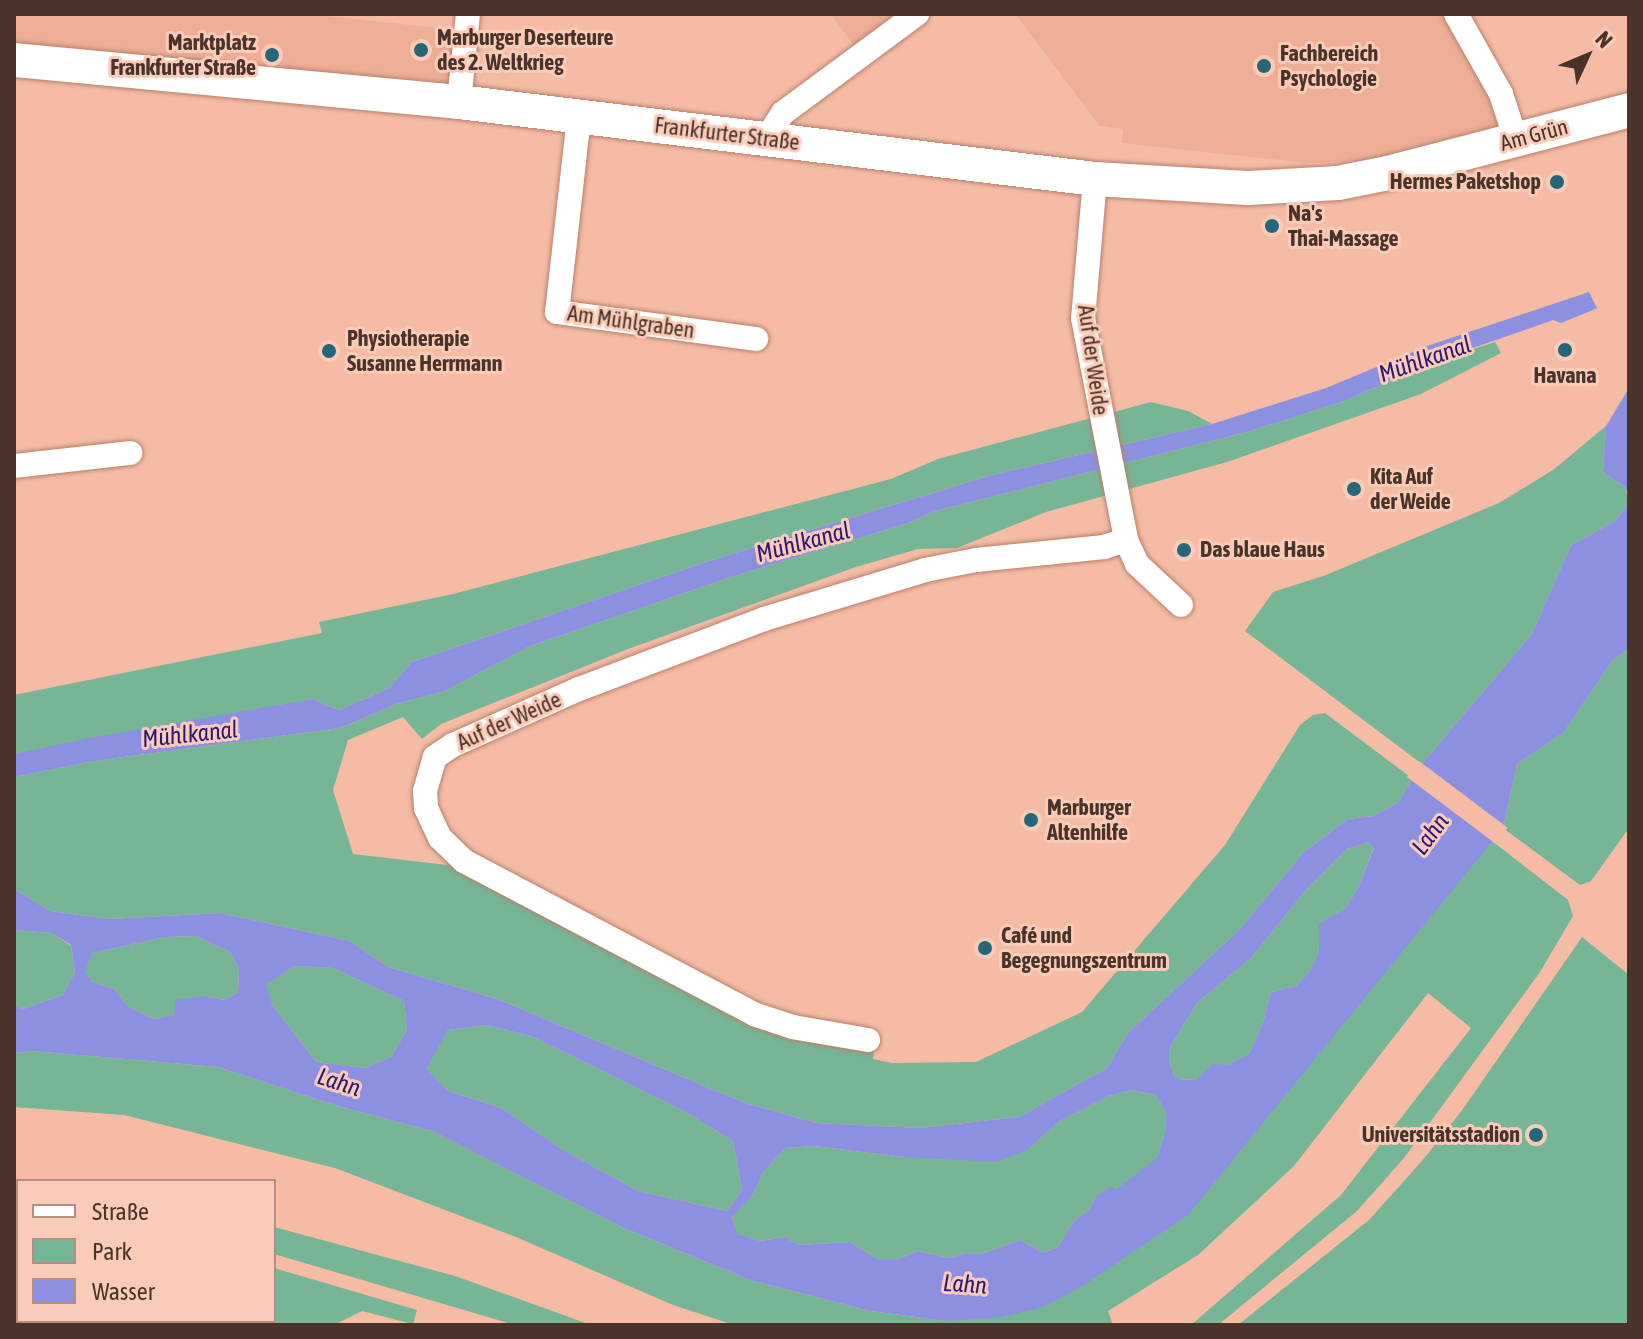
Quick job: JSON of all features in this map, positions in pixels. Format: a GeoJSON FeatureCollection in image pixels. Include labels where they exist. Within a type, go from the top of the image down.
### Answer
{"type":"FeatureCollection","features":[{"type":"Feature","properties":{"kind":"street"},"geometry":{"type":"LineString","coordinates":[[459,102],[468,14]]}},
{"type":"Feature","properties":{"kind":"street"},"geometry":{"type":"LineString","coordinates":[[766,139],[783,113],[917,14]]}},
{"type":"Feature","properties":{"kind":"street"},"geometry":{"type":"LineString","coordinates":[[1456,14],[1501,94],[1516,140]]}},
{"type":"Feature","properties":{"kind":"street","name":"Frankfurter Straße"},"geometry":{"type":"LineString","coordinates":[[14,60],[459,102],[1095,179],[1248,188],[1338,183],[1438,160]]}},
{"type":"Feature","properties":{"kind":"street","name":"Am Grün"},"geometry":{"type":"LineString","coordinates":[[1438,160],[1629,110]]}},
{"type":"Feature","properties":{"kind":"street","name":"Am Mühlgraben"},"geometry":{"type":"LineString","coordinates":[[579,117],[557,312],[756,339]]}},
{"type":"Feature","properties":{"kind":"street","name":"Auf der Weide"},"geometry":{"type":"LineString","coordinates":[[1095,179],[1083,318],[1099,407],[1126,540],[1137,564],[1181,605]]}},
{"type":"Feature","properties":{"kind":"street"},"geometry":{"type":"LineString","coordinates":[[14,466],[130,453]]}},
{"type":"Feature","properties":{"kind":"street","name":"Auf der Weide"},"geometry":{"type":"LineString","coordinates":[[868,1040],[793,1027],[756,1015],[464,861],[440,838],[426,808],[425,791],[435,757],[453,745],[579,689],[764,619],[925,570],[976,560],[1104,547],[1126,540]]}},
{"type":"Feature","properties":{"kind":"shaded area","name":"Marktplatz Frankfurter Straße"},"geometry":{"type":"Polygon","coordinates":[[[14,14],[308,14],[466,31],[461,90],[14,49],[14,14]]]}},
{"type":"Feature","properties":{"kind":"shaded area"},"geometry":{"type":"Polygon","coordinates":[[[831,14],[901,14],[855,47],[831,14]]]}},
{"type":"Feature","properties":{"kind":"shaded area","name":"Fachbereich Psychologie"},"geometry":{"type":"Polygon","coordinates":[[[1015,14],[1441,14],[1506,125],[1376,160],[1308,163],[1122,143],[1123,129],[1100,126],[1015,14]]]}},
{"type":"Feature","properties":{"kind":"green space"},"geometry":{"type":"Polygon","coordinates":[[[1495,342],[1501,353],[1421,394],[1227,462],[1046,512],[957,548],[918,549],[856,567],[628,649],[441,724],[422,739],[403,717],[348,740],[333,790],[353,854],[455,866],[752,1025],[875,1046],[873,1059],[892,1063],[976,1062],[1082,1012],[1225,845],[1300,725],[1313,715],[1325,713],[1413,779],[1398,803],[1373,816],[1348,819],[1304,852],[1239,930],[1128,1033],[1107,1068],[1019,1117],[920,1128],[817,1123],[745,1103],[497,999],[388,967],[350,941],[220,913],[109,919],[50,911],[14,889],[14,777],[94,761],[340,728],[396,704],[445,691],[530,646],[731,577],[908,523],[935,511],[1247,432],[1344,401],[1436,361],[1495,342]]]}},
{"type":"Feature","properties":{"kind":"green space"},"geometry":{"type":"Polygon","coordinates":[[[1151,402],[1188,411],[1212,424],[992,475],[712,560],[412,662],[389,688],[339,710],[313,699],[14,754],[14,695],[322,633],[319,622],[453,594],[891,479],[938,459],[1151,402]]]}},
{"type":"Feature","properties":{"kind":"green space"},"geometry":{"type":"Polygon","coordinates":[[[1606,426],[1603,472],[1625,487],[1629,503],[1614,522],[1571,545],[1532,634],[1422,764],[1245,631],[1273,592],[1326,575],[1499,503],[1553,470],[1606,426]]]}},
{"type":"Feature","properties":{"kind":"green space"},"geometry":{"type":"Polygon","coordinates":[[[1629,648],[1629,828],[1591,881],[1580,885],[1503,828],[1517,764],[1564,732],[1612,661],[1629,648]]]}},
{"type":"Feature","properties":{"kind":"green space"},"geometry":{"type":"Polygon","coordinates":[[[1492,841],[1568,900],[1573,916],[1540,972],[1404,1158],[1357,1211],[1218,1325],[1191,1325],[1341,1195],[1471,1028],[1428,993],[1294,1166],[1198,1255],[1108,1311],[1113,1325],[734,1325],[673,1305],[516,1237],[335,1168],[124,1115],[14,1107],[14,1053],[32,1051],[218,1067],[338,1106],[432,1131],[624,1228],[750,1280],[870,1311],[946,1321],[1081,1287],[1492,841]]]}},
{"type":"Feature","properties":{"kind":"green space"},"geometry":{"type":"Polygon","coordinates":[[[1369,842],[1374,847],[1359,886],[1346,908],[1319,923],[1319,951],[1310,971],[1296,986],[1271,992],[1262,1026],[1249,1054],[1227,1065],[1213,1065],[1195,1080],[1176,1079],[1169,1062],[1170,1047],[1197,1003],[1252,957],[1305,891],[1347,849],[1369,842]]]}},
{"type":"Feature","properties":{"kind":"green space"},"geometry":{"type":"Polygon","coordinates":[[[14,930],[52,933],[71,946],[75,972],[63,995],[23,1009],[14,1004],[14,930]]]}},
{"type":"Feature","properties":{"kind":"green space"},"geometry":{"type":"Polygon","coordinates":[[[196,936],[230,952],[239,968],[238,992],[225,1000],[206,996],[175,1015],[154,1019],[129,1007],[114,989],[92,982],[84,972],[92,953],[165,937],[196,936]]]}},
{"type":"Feature","properties":{"kind":"green space","name":"Universitätsstadion"},"geometry":{"type":"Polygon","coordinates":[[[1582,937],[1629,975],[1629,1325],[1238,1325],[1369,1220],[1422,1161],[1463,1109],[1582,937]]]}},
{"type":"Feature","properties":{"kind":"green space"},"geometry":{"type":"Polygon","coordinates":[[[295,966],[333,968],[404,1001],[407,1030],[391,1057],[365,1068],[316,1062],[273,1006],[265,985],[295,966]]]}},
{"type":"Feature","properties":{"kind":"green space"},"geometry":{"type":"Polygon","coordinates":[[[486,1025],[531,1036],[682,1110],[733,1141],[742,1190],[727,1211],[638,1191],[563,1150],[501,1108],[448,1091],[425,1069],[448,1030],[486,1025]]]}},
{"type":"Feature","properties":{"kind":"green space"},"geometry":{"type":"Polygon","coordinates":[[[1131,1090],[1156,1095],[1165,1111],[1166,1129],[1159,1151],[1170,1169],[1169,1178],[1163,1188],[1150,1196],[1137,1198],[1127,1191],[1096,1196],[1089,1210],[1073,1222],[1058,1247],[1043,1253],[1020,1240],[982,1254],[967,1253],[949,1258],[918,1251],[896,1260],[879,1260],[850,1242],[798,1245],[785,1237],[761,1241],[736,1234],[732,1216],[753,1195],[762,1174],[785,1148],[814,1146],[904,1157],[1029,1149],[1058,1122],[1109,1096],[1131,1090]]]}},
{"type":"Feature","properties":{"kind":"green space"},"geometry":{"type":"Polygon","coordinates":[[[14,1205],[16,1323],[133,1325],[14,1325],[14,1205]]]}},
{"type":"Feature","properties":{"kind":"green space"},"geometry":{"type":"Polygon","coordinates":[[[276,1228],[455,1276],[591,1325],[515,1325],[276,1255],[276,1228]]]}},
{"type":"Feature","properties":{"kind":"green space"},"geometry":{"type":"Polygon","coordinates":[[[276,1269],[417,1310],[413,1324],[362,1311],[334,1325],[264,1323],[276,1323],[276,1269]]]}},
{"type":"Feature","properties":{"kind":"water","name":"Mühlkanal"},"geometry":{"type":"Polygon","coordinates":[[[1589,292],[1597,308],[1593,310],[1561,323],[1553,320],[1436,361],[1344,401],[1247,432],[935,511],[908,523],[731,577],[530,646],[445,691],[396,704],[340,728],[94,761],[14,777],[14,754],[90,738],[313,699],[339,710],[389,688],[412,662],[712,560],[992,475],[1212,424],[1326,388],[1427,346],[1589,292]]]}},
{"type":"Feature","properties":{"kind":"water"},"geometry":{"type":"Polygon","coordinates":[[[1629,388],[1629,499],[1625,487],[1603,472],[1606,426],[1629,388]]]}},
{"type":"Feature","properties":{"kind":"water"},"geometry":{"type":"Polygon","coordinates":[[[1629,503],[1629,648],[1612,661],[1564,732],[1517,764],[1503,828],[1188,1215],[1081,1287],[1043,1307],[1001,1317],[946,1321],[870,1311],[750,1280],[624,1228],[432,1131],[338,1106],[218,1067],[32,1051],[14,1053],[14,1004],[23,1009],[63,995],[75,972],[71,945],[52,933],[14,930],[14,889],[50,911],[109,919],[220,913],[350,941],[388,967],[497,999],[745,1103],[817,1123],[920,1128],[1019,1117],[1107,1068],[1128,1033],[1239,930],[1304,852],[1348,819],[1373,816],[1398,803],[1422,764],[1532,634],[1571,545],[1614,522],[1629,503]],[[1369,842],[1347,849],[1305,891],[1252,957],[1197,1003],[1170,1047],[1169,1062],[1176,1079],[1195,1080],[1213,1064],[1227,1065],[1249,1054],[1262,1026],[1271,992],[1296,986],[1310,971],[1319,951],[1319,923],[1346,908],[1359,886],[1374,848],[1369,842]],[[196,936],[165,937],[92,953],[85,972],[92,982],[114,989],[129,1007],[154,1019],[174,1015],[175,1000],[206,996],[225,1000],[238,992],[239,968],[230,952],[196,936]],[[295,966],[266,985],[273,1006],[316,1062],[365,1068],[391,1057],[407,1030],[404,1001],[333,968],[295,966]],[[486,1025],[448,1030],[426,1069],[448,1091],[501,1108],[563,1150],[638,1191],[727,1211],[742,1190],[733,1141],[682,1110],[531,1036],[486,1025]],[[1131,1090],[1109,1096],[1058,1122],[1029,1149],[996,1162],[904,1157],[814,1146],[785,1148],[762,1174],[753,1195],[732,1217],[737,1234],[761,1241],[785,1237],[798,1245],[850,1242],[879,1260],[896,1260],[918,1251],[949,1258],[967,1253],[982,1254],[1020,1240],[1043,1253],[1058,1247],[1073,1222],[1089,1210],[1096,1196],[1111,1187],[1137,1198],[1150,1196],[1163,1188],[1169,1178],[1170,1169],[1159,1151],[1166,1129],[1165,1111],[1156,1095],[1131,1090]]]}},
{"type":"Feature","properties":{"kind":"pier"},"geometry":{"type":"Polygon","coordinates":[[[1419,761],[1508,828],[1496,844],[1407,777],[1419,761]]]}},
{"type":"Feature","properties":{"kind":"waterway","name":"Lahn"},"geometry":{"type":"LineString","coordinates":[[1095,1236],[1172,1177],[1206,1132]]}},
{"type":"Feature","properties":{"kind":"place","name":"Marburger Deserteure des 2. Weltkrieg"},"geometry":{"type":"Point","coordinates":[421,50]}},
{"type":"Feature","properties":{"kind":"place","name":"Marktplatz Frankfurter Straße"},"geometry":{"type":"Point","coordinates":[272,55]}},
{"type":"Feature","properties":{"kind":"place","name":"Fachbereich Psychologie"},"geometry":{"type":"Point","coordinates":[1264,66]}},
{"type":"Feature","properties":{"kind":"place","name":"Hermes Paketshop"},"geometry":{"type":"Point","coordinates":[1557,182]}},
{"type":"Feature","properties":{"kind":"place","name":"Na's Thai-Massage"},"geometry":{"type":"Point","coordinates":[1272,226]}},
{"type":"Feature","properties":{"kind":"place","name":"Havana"},"geometry":{"type":"Point","coordinates":[1565,350]}},
{"type":"Feature","properties":{"kind":"place","name":"Physiotherapie Susanne Herrmann"},"geometry":{"type":"Point","coordinates":[329,351]}},
{"type":"Feature","properties":{"kind":"place","name":"Kita Auf der Weide"},"geometry":{"type":"Point","coordinates":[1354,489]}},
{"type":"Feature","properties":{"kind":"place","name":"Das blaue Haus"},"geometry":{"type":"Point","coordinates":[1184,550]}},
{"type":"Feature","properties":{"kind":"place","name":"Marburger Altenhilfe"},"geometry":{"type":"Point","coordinates":[1031,820]}},
{"type":"Feature","properties":{"kind":"place","name":"Café und Begegnungszentrum"},"geometry":{"type":"Point","coordinates":[985,948]}},
{"type":"Feature","properties":{"kind":"place","name":"Universitätsstadion"},"geometry":{"type":"Point","coordinates":[1536,1135]}}]}
